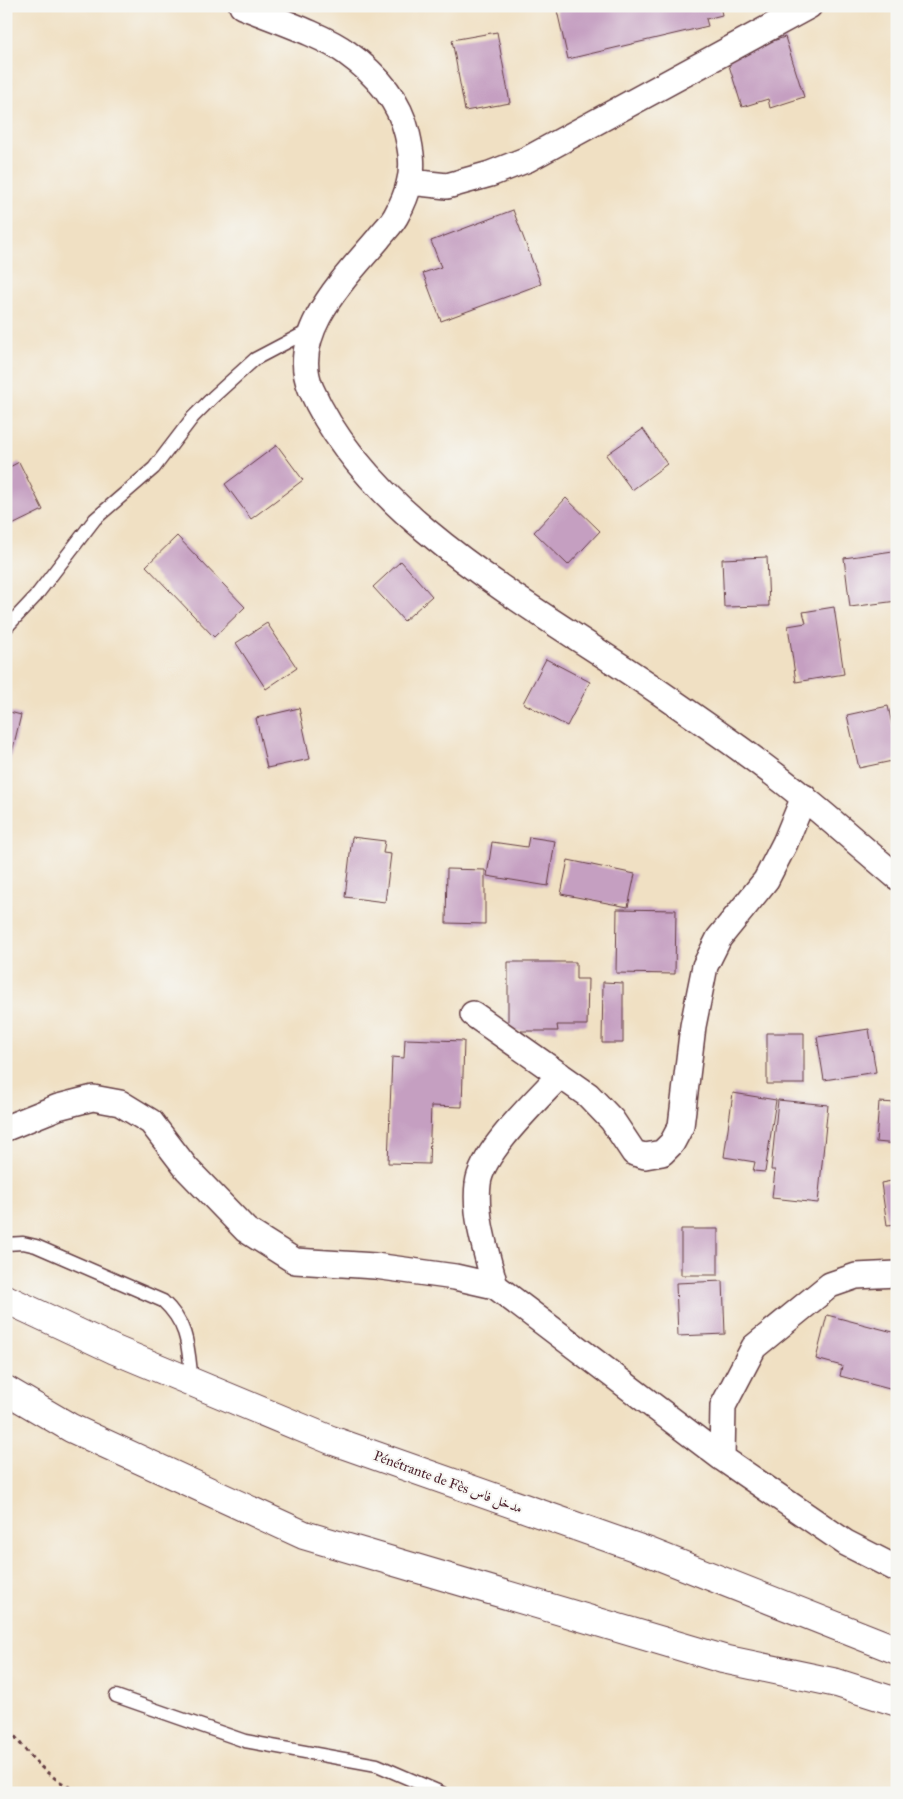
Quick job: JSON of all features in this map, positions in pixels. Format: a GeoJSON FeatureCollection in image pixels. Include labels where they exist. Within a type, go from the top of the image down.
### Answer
{"type":"FeatureCollection","features":[{"type":"Feature","properties":{"kind":"highway","name":"Pénétrante de Fès مدخل فاس"},"geometry":{"type":"LineString","coordinates":[[6,1298],[115,1350],[331,1440],[649,1552],[897,1650]]}},
{"type":"Feature","properties":{"kind":"highway"},"geometry":{"type":"LineString","coordinates":[[6,1390],[71,1428],[304,1535],[723,1659],[837,1683],[897,1702]]}},
{"type":"Feature","properties":{"kind":"street"},"geometry":{"type":"LineString","coordinates":[[242,6],[345,51],[371,73],[394,100],[406,127],[412,155],[410,182],[397,215],[327,300],[312,329],[306,356],[308,384],[341,443],[373,480],[415,520],[522,602],[652,687],[745,752],[804,797],[897,877]]}},
{"type":"Feature","properties":{"kind":"street"},"geometry":{"type":"LineString","coordinates":[[410,182],[448,186],[490,174],[528,159],[809,6]]}},
{"type":"Feature","properties":{"kind":"street"},"geometry":{"type":"LineString","coordinates":[[473,1014],[588,1095],[612,1120],[634,1154],[652,1156],[662,1153],[672,1143],[682,1118],[693,1026],[705,966],[719,938],[766,880],[785,843],[804,797]]}},
{"type":"Feature","properties":{"kind":"street"},"geometry":{"type":"LineString","coordinates":[[495,1286],[480,1221],[478,1183],[487,1159],[521,1117],[560,1075]]}},
{"type":"Feature","properties":{"kind":"street"},"geometry":{"type":"LineString","coordinates":[[6,1128],[58,1107],[93,1098],[120,1103],[151,1122],[187,1169],[246,1230],[295,1261],[375,1266],[455,1277],[495,1286],[722,1458],[846,1543],[897,1569]]}},
{"type":"Feature","properties":{"kind":"street"},"geometry":{"type":"LineString","coordinates":[[722,1458],[723,1406],[754,1348],[830,1285],[856,1276],[897,1274]]}},
{"type":"Feature","properties":{"kind":"lane"},"geometry":{"type":"LineString","coordinates":[[6,628],[35,597],[95,519],[154,468],[193,417],[213,397],[255,359],[312,329]]}},
{"type":"Feature","properties":{"kind":"lane"},"geometry":{"type":"LineString","coordinates":[[6,1244],[23,1242],[36,1246],[163,1301],[175,1312],[183,1325],[188,1342],[192,1382]]}},
{"type":"Feature","properties":{"kind":"lane"},"geometry":{"type":"LineString","coordinates":[[116,1696],[245,1741],[377,1765],[442,1793]]}},
{"type":"Feature","properties":{"kind":"path"},"geometry":{"type":"LineString","coordinates":[[6,1723],[38,1766],[61,1784],[82,1793]]}},
{"type":"Feature","properties":{"kind":"building"},"geometry":{"type":"Polygon","coordinates":[[[556,6],[720,6],[722,15],[706,19],[708,26],[568,59],[556,6]]]}},
{"type":"Feature","properties":{"kind":"building"},"geometry":{"type":"Polygon","coordinates":[[[497,32],[510,103],[465,111],[452,40],[497,32]]]}},
{"type":"Feature","properties":{"kind":"building"},"geometry":{"type":"Polygon","coordinates":[[[785,37],[804,97],[770,108],[768,99],[742,107],[726,56],[785,37]]]}},
{"type":"Feature","properties":{"kind":"building"},"geometry":{"type":"Polygon","coordinates":[[[513,210],[541,284],[441,321],[423,273],[441,267],[431,241],[513,210]]]}},
{"type":"Feature","properties":{"kind":"building"},"geometry":{"type":"Polygon","coordinates":[[[643,429],[667,464],[632,490],[606,455],[643,429]]]}},
{"type":"Feature","properties":{"kind":"building"},"geometry":{"type":"Polygon","coordinates":[[[277,445],[303,480],[251,519],[225,484],[277,445]]]}},
{"type":"Feature","properties":{"kind":"building"},"geometry":{"type":"Polygon","coordinates":[[[19,462],[43,510],[6,528],[6,469],[19,462]]]}},
{"type":"Feature","properties":{"kind":"building"},"geometry":{"type":"Polygon","coordinates":[[[566,498],[600,531],[568,565],[534,532],[566,498]]]}},
{"type":"Feature","properties":{"kind":"building"},"geometry":{"type":"Polygon","coordinates":[[[177,536],[245,607],[214,637],[146,566],[177,536]]]}},
{"type":"Feature","properties":{"kind":"building"},"geometry":{"type":"Polygon","coordinates":[[[893,551],[897,601],[850,607],[844,558],[893,551]]]}},
{"type":"Feature","properties":{"kind":"building"},"geometry":{"type":"Polygon","coordinates":[[[767,557],[769,606],[724,607],[722,559],[767,557]]]}},
{"type":"Feature","properties":{"kind":"building"},"geometry":{"type":"Polygon","coordinates":[[[401,561],[432,596],[404,621],[373,587],[401,561]]]}},
{"type":"Feature","properties":{"kind":"building"},"geometry":{"type":"Polygon","coordinates":[[[834,607],[844,674],[796,682],[788,626],[806,623],[803,612],[834,607]]]}},
{"type":"Feature","properties":{"kind":"building"},"geometry":{"type":"Polygon","coordinates":[[[267,623],[297,668],[266,689],[236,643],[267,623]]]}},
{"type":"Feature","properties":{"kind":"building"},"geometry":{"type":"Polygon","coordinates":[[[546,659],[590,682],[567,726],[523,703],[546,659]]]}},
{"type":"Feature","properties":{"kind":"building"},"geometry":{"type":"Polygon","coordinates":[[[888,706],[897,747],[897,760],[859,768],[847,715],[888,706]]]}},
{"type":"Feature","properties":{"kind":"building"},"geometry":{"type":"Polygon","coordinates":[[[299,708],[310,759],[267,768],[256,718],[299,708]]]}},
{"type":"Feature","properties":{"kind":"building"},"geometry":{"type":"Polygon","coordinates":[[[6,711],[21,715],[7,773],[6,773],[6,711]]]}},
{"type":"Feature","properties":{"kind":"building"},"geometry":{"type":"Polygon","coordinates":[[[352,837],[385,841],[383,853],[391,854],[385,902],[345,897],[352,837]]]}},
{"type":"Feature","properties":{"kind":"building"},"geometry":{"type":"Polygon","coordinates":[[[529,837],[555,841],[548,886],[487,876],[492,842],[527,847],[529,837]]]}},
{"type":"Feature","properties":{"kind":"building"},"geometry":{"type":"Polygon","coordinates":[[[568,860],[635,874],[628,907],[561,894],[568,860]]]}},
{"type":"Feature","properties":{"kind":"building"},"geometry":{"type":"Polygon","coordinates":[[[447,869],[485,870],[485,924],[446,923],[447,869]]]}},
{"type":"Feature","properties":{"kind":"building"},"geometry":{"type":"Polygon","coordinates":[[[617,909],[676,910],[675,974],[616,973],[617,909]]]}},
{"type":"Feature","properties":{"kind":"building"},"geometry":{"type":"Polygon","coordinates":[[[508,962],[576,962],[576,979],[588,979],[587,1025],[557,1025],[558,1031],[508,1031],[508,962]]]}},
{"type":"Feature","properties":{"kind":"building"},"geometry":{"type":"Polygon","coordinates":[[[603,982],[623,983],[623,1043],[602,1043],[603,982]]]}},
{"type":"Feature","properties":{"kind":"building"},"geometry":{"type":"Polygon","coordinates":[[[869,1029],[876,1072],[824,1080],[817,1037],[869,1029]]]}},
{"type":"Feature","properties":{"kind":"building"},"geometry":{"type":"Polygon","coordinates":[[[767,1033],[804,1033],[804,1084],[767,1084],[767,1033]]]}},
{"type":"Feature","properties":{"kind":"building"},"geometry":{"type":"Polygon","coordinates":[[[405,1039],[464,1041],[462,1107],[431,1106],[429,1164],[388,1163],[392,1057],[404,1058],[405,1039]]]}},
{"type":"Feature","properties":{"kind":"building"},"geometry":{"type":"Polygon","coordinates":[[[733,1093],[776,1100],[765,1172],[753,1171],[755,1162],[724,1157],[733,1093]]]}},
{"type":"Feature","properties":{"kind":"building"},"geometry":{"type":"Polygon","coordinates":[[[778,1100],[828,1105],[818,1203],[772,1198],[775,1170],[771,1170],[778,1100]]]}},
{"type":"Feature","properties":{"kind":"building"},"geometry":{"type":"Polygon","coordinates":[[[879,1102],[897,1103],[897,1144],[876,1142],[879,1102]]]}},
{"type":"Feature","properties":{"kind":"building"},"geometry":{"type":"Polygon","coordinates":[[[897,1180],[897,1224],[887,1225],[881,1183],[897,1180]]]}},
{"type":"Feature","properties":{"kind":"building"},"geometry":{"type":"Polygon","coordinates":[[[681,1229],[718,1229],[718,1275],[681,1275],[681,1229]]]}},
{"type":"Feature","properties":{"kind":"building"},"geometry":{"type":"Polygon","coordinates":[[[723,1281],[725,1334],[678,1336],[676,1283],[723,1281]]]}},
{"type":"Feature","properties":{"kind":"building"},"geometry":{"type":"Polygon","coordinates":[[[827,1315],[897,1333],[897,1391],[840,1376],[842,1366],[816,1359],[827,1315]]]}}]}
